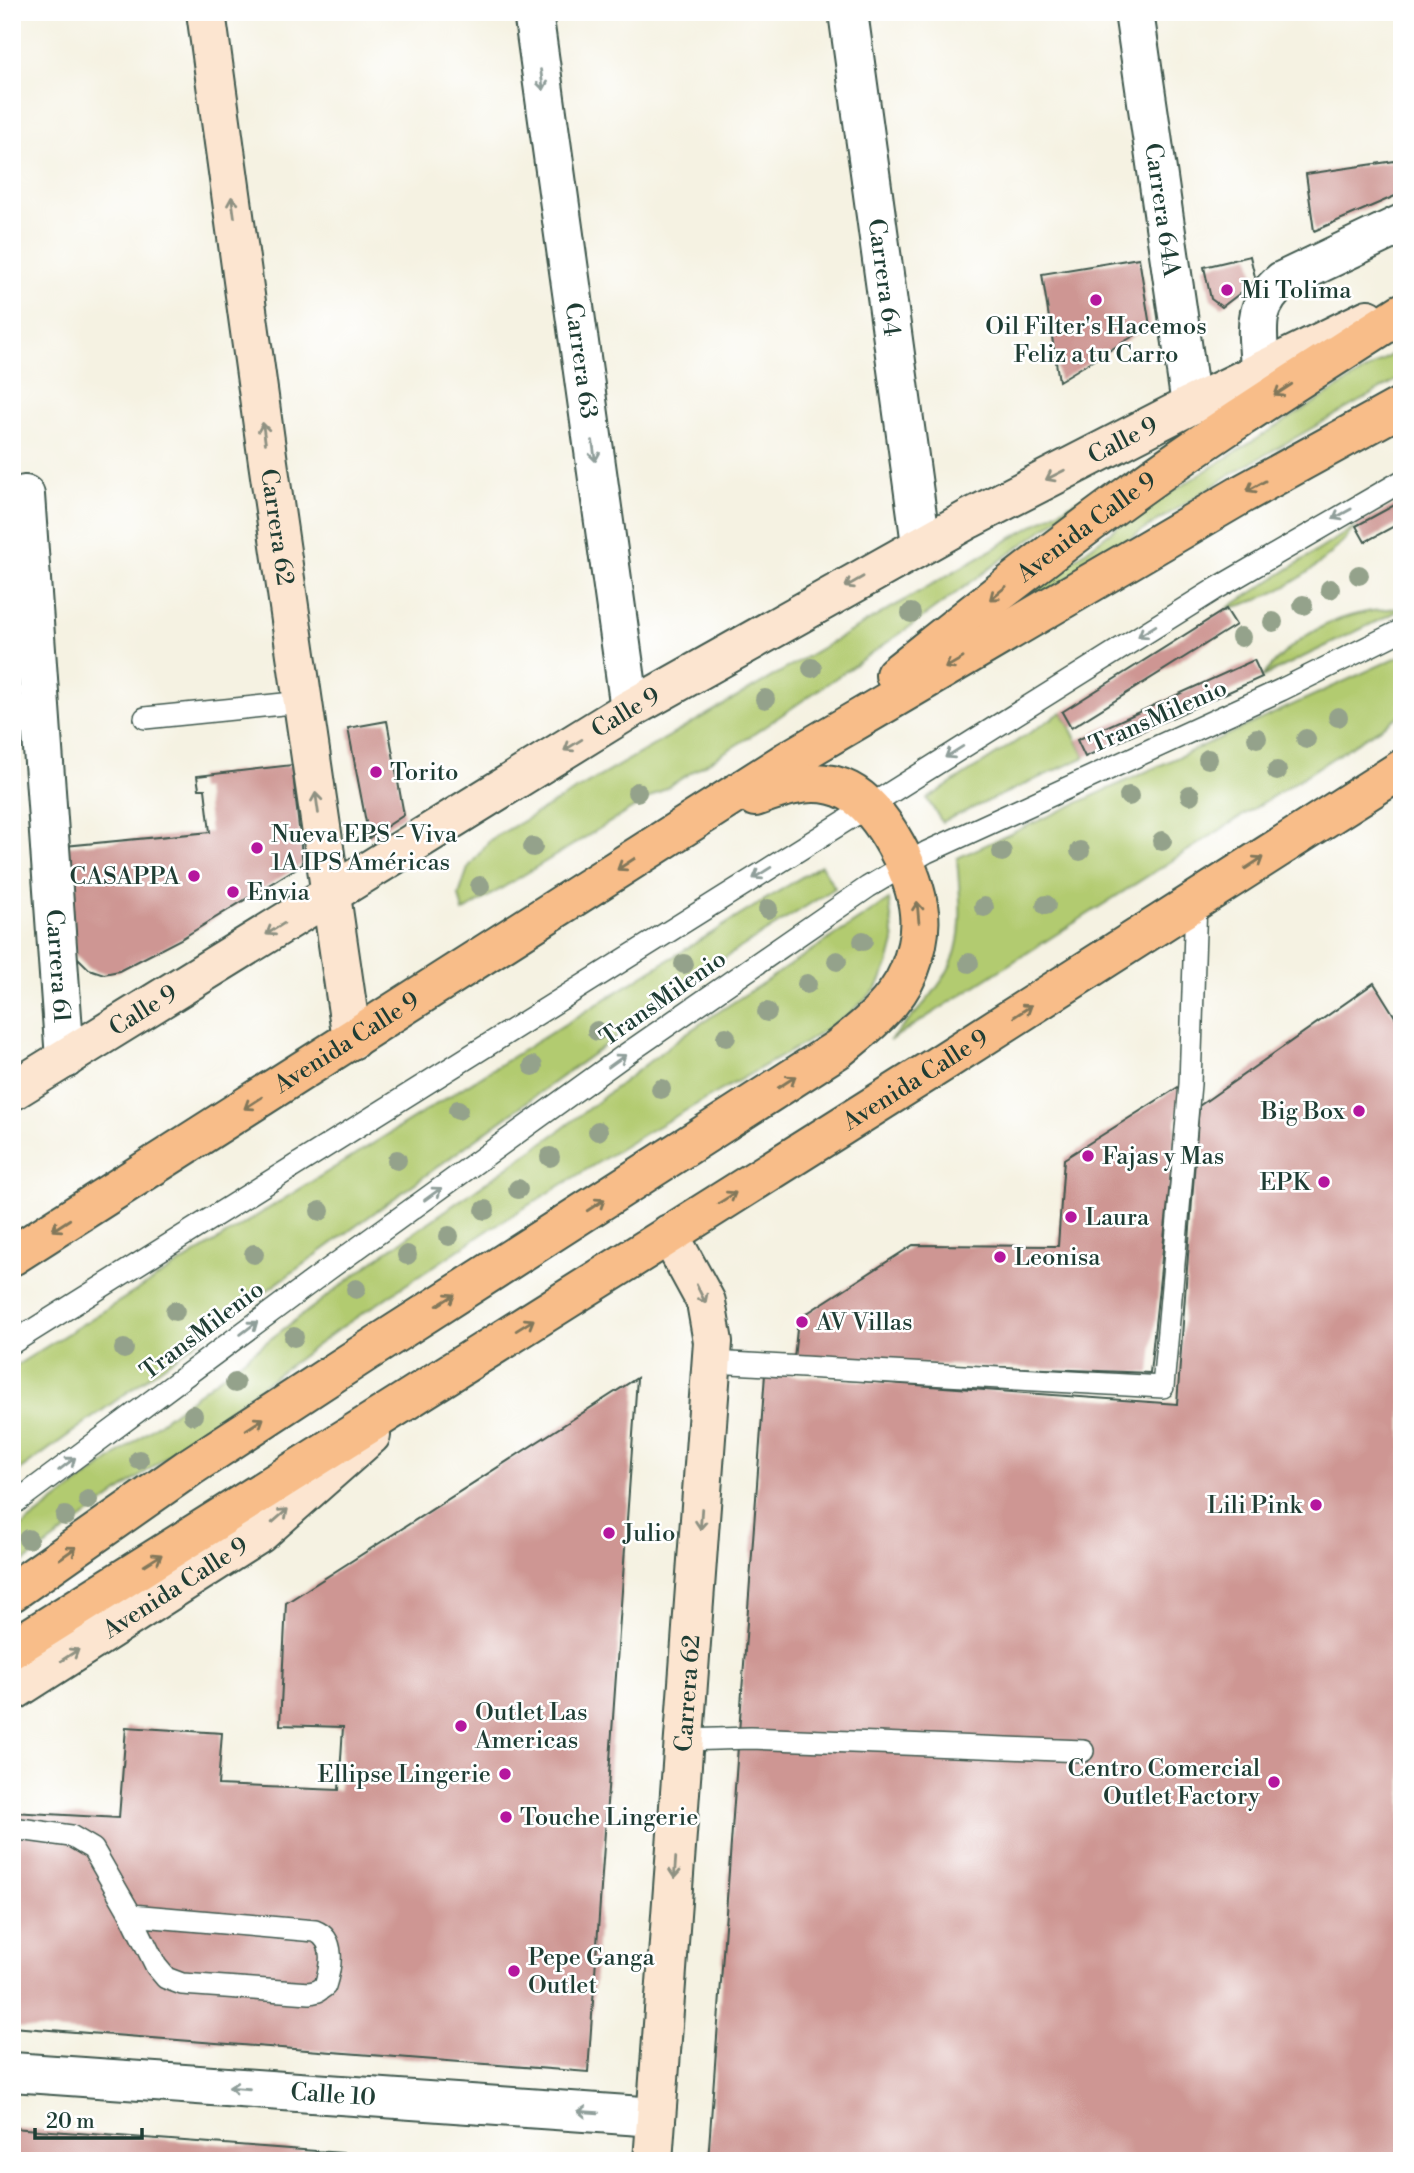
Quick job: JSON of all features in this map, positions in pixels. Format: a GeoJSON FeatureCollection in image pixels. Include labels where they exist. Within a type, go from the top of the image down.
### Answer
{"type":"FeatureCollection","features":[{"type":"Feature","properties":{"kind":"highway","name":"Avenida Calle 9"},"geometry":{"type":"LineString","coordinates":[[787,761],[1029,568],[1128,495],[1252,410],[1402,313]]}},
{"type":"Feature","properties":{"kind":"highway","name":"Avenida Calle 9"},"geometry":{"type":"LineString","coordinates":[[12,1256],[787,761],[1244,493],[1402,406]]}},
{"type":"Feature","properties":{"kind":"highway","name":"Avenida Calle 9"},"geometry":{"type":"LineString","coordinates":[[12,1649],[1402,769]]}},
{"type":"Feature","properties":{"kind":"highway"},"geometry":{"type":"LineString","coordinates":[[12,1592],[190,1467],[838,1049],[868,1026],[908,974],[916,947],[919,915],[914,884],[881,823],[867,806],[848,791],[800,782],[728,808],[670,836]]}},
{"type":"Feature","properties":{"kind":"street","name":"Carrera 62"},"geometry":{"type":"LineString","coordinates":[[206,12],[352,1040]]}},
{"type":"Feature","properties":{"kind":"street","name":"Carrera 63"},"geometry":{"type":"LineString","coordinates":[[533,12],[630,709]]}},
{"type":"Feature","properties":{"kind":"street","name":"Carrera 64"},"geometry":{"type":"LineString","coordinates":[[848,12],[921,544]]}},
{"type":"Feature","properties":{"kind":"street","name":"Carrera 64A"},"geometry":{"type":"LineString","coordinates":[[1133,12],[1191,405]]}},
{"type":"Feature","properties":{"kind":"street"},"geometry":{"type":"LineString","coordinates":[[1260,372],[1258,318],[1260,307],[1273,289],[1282,281],[1402,224]]}},
{"type":"Feature","properties":{"kind":"street","name":"Calle 9"},"geometry":{"type":"LineString","coordinates":[[12,1091],[630,709],[921,544],[1191,405],[1402,303]]}},
{"type":"Feature","properties":{"kind":"street","name":"Carrera 61"},"geometry":{"type":"LineString","coordinates":[[26,495],[65,1059]]}},
{"type":"Feature","properties":{"kind":"street","name":"Carrera 62"},"geometry":{"type":"LineString","coordinates":[[653,2161],[712,1362],[711,1324],[706,1302],[669,1234]]}},
{"type":"Feature","properties":{"kind":"street","name":"Avenida Calle 9"},"geometry":{"type":"LineString","coordinates":[[12,1692],[259,1534],[426,1387]]}},
{"type":"Feature","properties":{"kind":"street","name":"Calle 10"},"geometry":{"type":"LineString","coordinates":[[12,2072],[656,2116]]}},
{"type":"Feature","properties":{"kind":"lane","name":"TransMilenio"},"geometry":{"type":"LineString","coordinates":[[12,1343],[1214,590],[1402,481]]}},
{"type":"Feature","properties":{"kind":"lane","name":"TransMilenio"},"geometry":{"type":"LineString","coordinates":[[12,1505],[326,1271],[603,1071],[868,887],[905,864],[1402,631]]}},
{"type":"Feature","properties":{"kind":"lane"},"geometry":{"type":"LineString","coordinates":[[145,718],[303,702]]}},
{"type":"Feature","properties":{"kind":"lane"},"geometry":{"type":"LineString","coordinates":[[712,1362],[1163,1387],[1190,1084],[1196,900]]}},
{"type":"Feature","properties":{"kind":"lane"},"geometry":{"type":"LineString","coordinates":[[684,1740],[750,1738],[1083,1751]]}},
{"type":"Feature","properties":{"kind":"lane"},"geometry":{"type":"LineString","coordinates":[[12,1828],[58,1833],[83,1841],[93,1849],[131,1915],[156,1966],[166,1978],[174,1982],[310,1993],[324,1986],[330,1948],[323,1934],[315,1931],[131,1915]]}},
{"type":"Feature","properties":{"kind":"green space"},"geometry":{"type":"Polygon","coordinates":[[[1402,348],[1402,377],[1233,473],[955,650],[1125,521],[1402,348]]]}},
{"type":"Feature","properties":{"kind":"green space"},"geometry":{"type":"Polygon","coordinates":[[[1107,483],[904,631],[751,736],[463,912],[459,895],[468,868],[490,840],[1107,483]]]}},
{"type":"Feature","properties":{"kind":"green space"},"geometry":{"type":"Polygon","coordinates":[[[1356,526],[1330,555],[1298,579],[1263,597],[1226,609],[1356,526]]]}},
{"type":"Feature","properties":{"kind":"green space"},"geometry":{"type":"Polygon","coordinates":[[[1402,608],[1262,677],[1291,647],[1323,626],[1360,613],[1402,608]]]}},
{"type":"Feature","properties":{"kind":"green space"},"geometry":{"type":"Polygon","coordinates":[[[1402,655],[1402,714],[889,1041],[928,999],[952,962],[960,927],[957,858],[1402,655]]]}},
{"type":"Feature","properties":{"kind":"green space"},"geometry":{"type":"Polygon","coordinates":[[[1062,712],[1085,757],[942,822],[927,799],[1062,712]]]}},
{"type":"Feature","properties":{"kind":"green space"},"geometry":{"type":"Polygon","coordinates":[[[821,865],[835,888],[729,955],[12,1476],[12,1368],[821,865]]]}},
{"type":"Feature","properties":{"kind":"green space"},"geometry":{"type":"Polygon","coordinates":[[[889,900],[894,942],[888,965],[877,988],[848,1015],[803,1044],[646,1133],[493,1227],[336,1331],[12,1571],[12,1534],[379,1257],[558,1132],[685,1034],[889,900]]]}},
{"type":"Feature","properties":{"kind":"building"},"geometry":{"type":"Polygon","coordinates":[[[1402,160],[1402,193],[1314,231],[1306,174],[1402,160]]]}},
{"type":"Feature","properties":{"kind":"building","name":"Mi Tolima"},"geometry":{"type":"Polygon","coordinates":[[[1250,256],[1256,281],[1222,307],[1211,299],[1204,267],[1250,256]]]}},
{"type":"Feature","properties":{"kind":"building","name":"Oil Filter's Hacemos Feliz a tu Carro"},"geometry":{"type":"Polygon","coordinates":[[[1139,258],[1150,326],[1059,381],[1042,274],[1139,258]]]}},
{"type":"Feature","properties":{"kind":"building"},"geometry":{"type":"Polygon","coordinates":[[[1402,501],[1402,522],[1365,542],[1356,526],[1402,501]]]}},
{"type":"Feature","properties":{"kind":"building"},"geometry":{"type":"Polygon","coordinates":[[[1226,609],[1236,625],[1071,728],[1062,712],[1226,609]]]}},
{"type":"Feature","properties":{"kind":"building"},"geometry":{"type":"Polygon","coordinates":[[[1254,660],[1262,677],[1085,757],[1077,740],[1254,660]]]}},
{"type":"Feature","properties":{"kind":"building","name":"Torito"},"geometry":{"type":"Polygon","coordinates":[[[387,721],[404,815],[369,838],[348,728],[387,721]]]}},
{"type":"Feature","properties":{"kind":"building"},"geometry":{"type":"Polygon","coordinates":[[[292,765],[303,864],[181,939],[119,971],[104,974],[89,969],[75,955],[65,846],[210,832],[205,789],[199,789],[197,776],[292,765]]]}},
{"type":"Feature","properties":{"kind":"building"},"geometry":{"type":"Polygon","coordinates":[[[1374,983],[1402,1028],[1402,2161],[708,2161],[765,1374],[1177,1404],[1199,1106],[1374,983]]]}},
{"type":"Feature","properties":{"kind":"building"},"geometry":{"type":"Polygon","coordinates":[[[1180,1086],[1150,1373],[794,1359],[798,1319],[913,1245],[1058,1246],[1064,1159],[1180,1086]]]}},
{"type":"Feature","properties":{"kind":"building","name":"Outlet Las Americas"},"geometry":{"type":"Polygon","coordinates":[[[637,1378],[588,2072],[12,2027],[12,1812],[119,1818],[126,1727],[222,1733],[218,1785],[339,1790],[343,1727],[280,1725],[286,1603],[637,1378]]]}},
{"type":"Feature","properties":{"kind":"building"},"geometry":{"type":"Polygon","coordinates":[[[12,2128],[422,2159],[422,2161],[12,2161],[12,2128]]]}},
{"type":"Feature","properties":{"kind":"place","name":"Mi Tolima"},"geometry":{"type":"Point","coordinates":[1227,290]}},
{"type":"Feature","properties":{"kind":"place","name":"Oil Filter's Hacemos Feliz a tu Carro"},"geometry":{"type":"Point","coordinates":[1096,300]}},
{"type":"Feature","properties":{"kind":"place","name":"Torito"},"geometry":{"type":"Point","coordinates":[376,772]}},
{"type":"Feature","properties":{"kind":"place","name":"Nueva EPS - Viva 1A IPS Américas"},"geometry":{"type":"Point","coordinates":[257,848]}},
{"type":"Feature","properties":{"kind":"place","name":"CASAPPA"},"geometry":{"type":"Point","coordinates":[194,876]}},
{"type":"Feature","properties":{"kind":"place","name":"Envia"},"geometry":{"type":"Point","coordinates":[233,892]}},
{"type":"Feature","properties":{"kind":"place","name":"Big Box"},"geometry":{"type":"Point","coordinates":[1359,1111]}},
{"type":"Feature","properties":{"kind":"place","name":"Fajas y Mas"},"geometry":{"type":"Point","coordinates":[1088,1156]}},
{"type":"Feature","properties":{"kind":"place","name":"EPK"},"geometry":{"type":"Point","coordinates":[1324,1182]}},
{"type":"Feature","properties":{"kind":"place","name":"Laura"},"geometry":{"type":"Point","coordinates":[1071,1217]}},
{"type":"Feature","properties":{"kind":"place","name":"Leonisa"},"geometry":{"type":"Point","coordinates":[1000,1257]}},
{"type":"Feature","properties":{"kind":"place","name":"AV Villas"},"geometry":{"type":"Point","coordinates":[802,1322]}},
{"type":"Feature","properties":{"kind":"place","name":"Lili Pink"},"geometry":{"type":"Point","coordinates":[1316,1505]}},
{"type":"Feature","properties":{"kind":"place","name":"Julio"},"geometry":{"type":"Point","coordinates":[609,1533]}},
{"type":"Feature","properties":{"kind":"place","name":"Outlet Las Americas"},"geometry":{"type":"Point","coordinates":[461,1726]}},
{"type":"Feature","properties":{"kind":"place","name":"Ellipse Lingerie"},"geometry":{"type":"Point","coordinates":[505,1774]}},
{"type":"Feature","properties":{"kind":"place","name":"Centro Comercial Outlet Factory"},"geometry":{"type":"Point","coordinates":[1274,1782]}},
{"type":"Feature","properties":{"kind":"place","name":"Touche Lingerie"},"geometry":{"type":"Point","coordinates":[506,1817]}},
{"type":"Feature","properties":{"kind":"place","name":"Pepe Ganga Outlet"},"geometry":{"type":"Point","coordinates":[514,1971]}}]}
